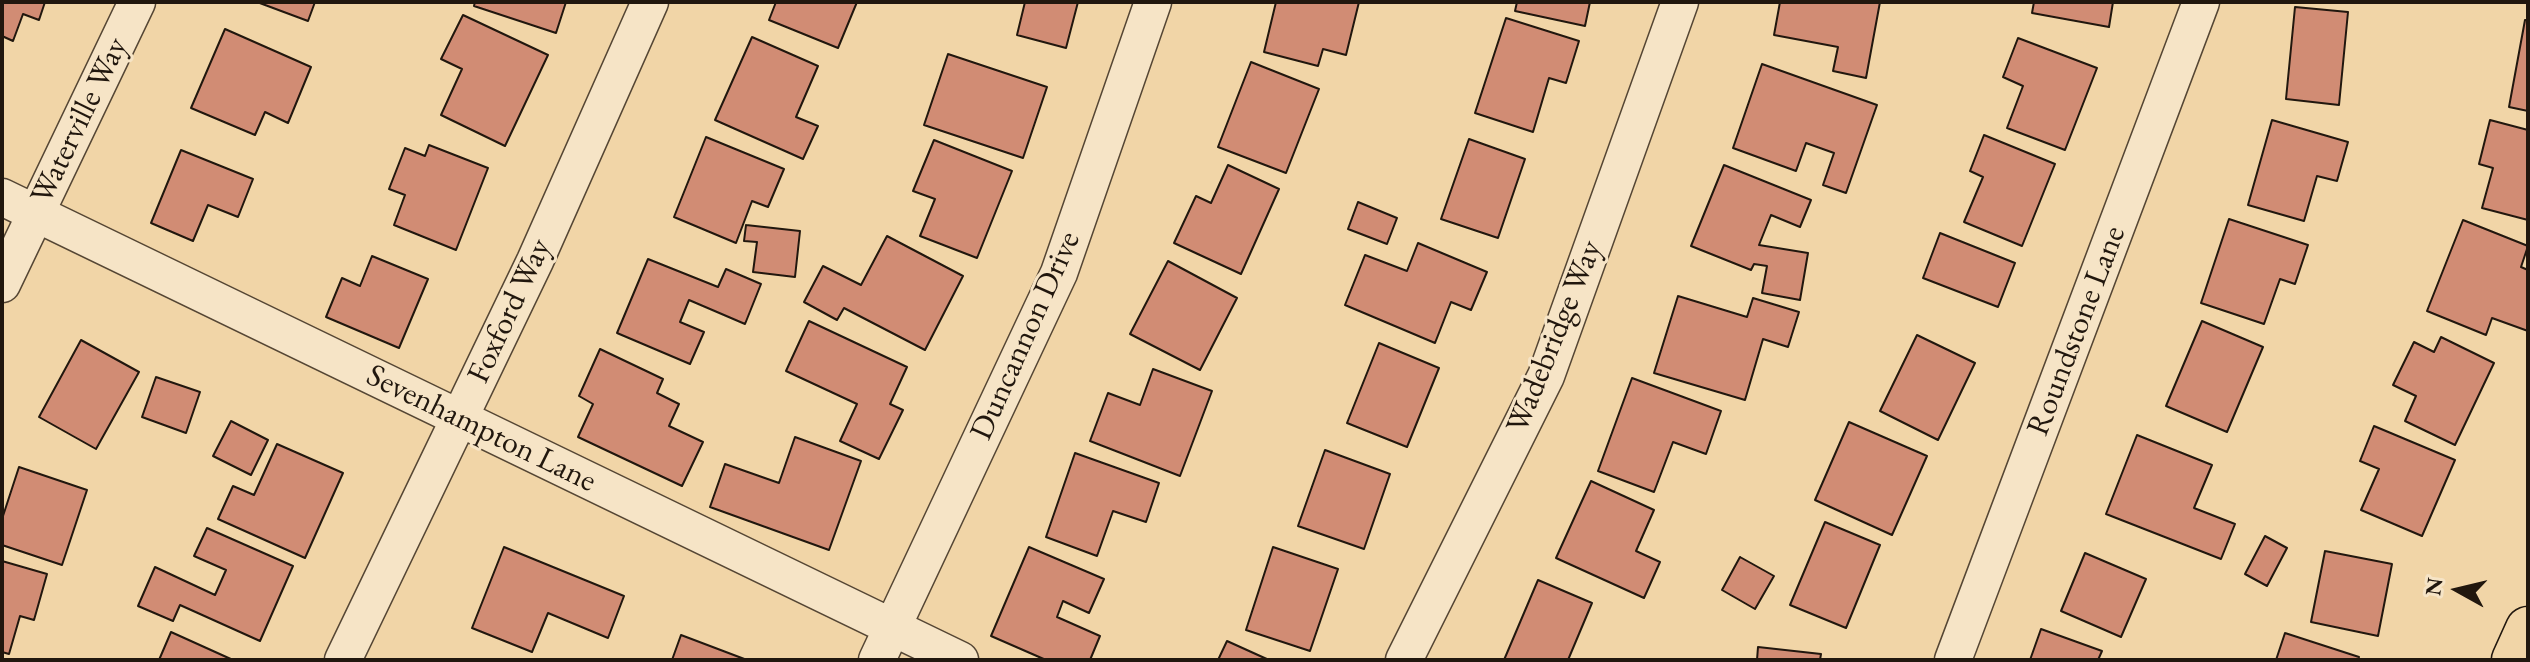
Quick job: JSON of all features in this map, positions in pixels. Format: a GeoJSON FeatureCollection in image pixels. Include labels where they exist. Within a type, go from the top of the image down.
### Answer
{"type":"FeatureCollection","features":[{"type":"Feature","properties":{"kind":"main road"},"geometry":{"type":"LineString","coordinates":[[2514,660],[2528,629]]}},
{"type":"Feature","properties":{"kind":"street","name":"Waterville Way"},"geometry":{"type":"LineString","coordinates":[[2,284],[137,2]]}},
{"type":"Feature","properties":{"kind":"street","name":"Foxford Way"},"geometry":{"type":"LineString","coordinates":[[343,660],[535,261],[650,2]]}},
{"type":"Feature","properties":{"kind":"street","name":"Duncannon Drive"},"geometry":{"type":"LineString","coordinates":[[877,660],[1059,273],[1153,2]]}},
{"type":"Feature","properties":{"kind":"street","name":"Wadebridge Way"},"geometry":{"type":"LineString","coordinates":[[1404,660],[1546,376],[1680,2]]}},
{"type":"Feature","properties":{"kind":"street","name":"Roundstone Lane"},"geometry":{"type":"LineString","coordinates":[[1953,660],[2201,2]]}},
{"type":"Feature","properties":{"kind":"street","name":"Sevenhampton Lane"},"geometry":{"type":"LineString","coordinates":[[2,197],[960,660]]}},
{"type":"Feature","properties":{"kind":"building"},"geometry":{"type":"Polygon","coordinates":[[[2,2],[45,2],[39,20],[23,14],[13,41],[2,36],[2,2]]]}},
{"type":"Feature","properties":{"kind":"building"},"geometry":{"type":"Polygon","coordinates":[[[257,2],[315,2],[308,21],[257,2]]]}},
{"type":"Feature","properties":{"kind":"building"},"geometry":{"type":"Polygon","coordinates":[[[475,2],[566,2],[556,33],[474,6],[475,2]]]}},
{"type":"Feature","properties":{"kind":"building"},"geometry":{"type":"Polygon","coordinates":[[[776,2],[857,2],[838,48],[769,20],[776,2]]]}},
{"type":"Feature","properties":{"kind":"building"},"geometry":{"type":"Polygon","coordinates":[[[1025,2],[1078,2],[1066,48],[1017,35],[1025,2]]]}},
{"type":"Feature","properties":{"kind":"building"},"geometry":{"type":"Polygon","coordinates":[[[1276,2],[1359,2],[1346,55],[1323,49],[1318,66],[1264,52],[1276,2]]]}},
{"type":"Feature","properties":{"kind":"building"},"geometry":{"type":"Polygon","coordinates":[[[1517,2],[1590,2],[1585,26],[1515,11],[1517,2]]]}},
{"type":"Feature","properties":{"kind":"building"},"geometry":{"type":"Polygon","coordinates":[[[1780,2],[1880,2],[1866,78],[1833,71],[1838,47],[1774,35],[1780,2]]]}},
{"type":"Feature","properties":{"kind":"building"},"geometry":{"type":"Polygon","coordinates":[[[2034,2],[2113,2],[2109,27],[2032,13],[2034,2]]]}},
{"type":"Feature","properties":{"kind":"building"},"geometry":{"type":"Polygon","coordinates":[[[2295,7],[2348,12],[2339,105],[2286,99],[2295,7]]]}},
{"type":"Feature","properties":{"kind":"building"},"geometry":{"type":"Polygon","coordinates":[[[463,15],[548,55],[505,146],[441,115],[462,69],[441,59],[463,15]]]}},
{"type":"Feature","properties":{"kind":"building"},"geometry":{"type":"Polygon","coordinates":[[[1506,18],[1579,41],[1566,83],[1549,78],[1533,132],[1475,113],[1506,18]]]}},
{"type":"Feature","properties":{"kind":"building"},"geometry":{"type":"Polygon","coordinates":[[[2525,20],[2528,20],[2528,111],[2509,107],[2525,20]]]}},
{"type":"Feature","properties":{"kind":"building"},"geometry":{"type":"Polygon","coordinates":[[[225,29],[311,67],[288,123],[265,112],[255,135],[191,108],[225,29]]]}},
{"type":"Feature","properties":{"kind":"building"},"geometry":{"type":"Polygon","coordinates":[[[752,37],[818,66],[796,117],[818,126],[803,159],[715,120],[752,37]]]}},
{"type":"Feature","properties":{"kind":"building"},"geometry":{"type":"Polygon","coordinates":[[[2018,38],[2097,68],[2065,150],[2007,128],[2023,86],[2003,77],[2018,38]]]}},
{"type":"Feature","properties":{"kind":"building"},"geometry":{"type":"Polygon","coordinates":[[[948,54],[1047,87],[1023,158],[924,125],[948,54]]]}},
{"type":"Feature","properties":{"kind":"building"},"geometry":{"type":"Polygon","coordinates":[[[1251,62],[1319,89],[1286,173],[1218,147],[1251,62]]]}},
{"type":"Feature","properties":{"kind":"building"},"geometry":{"type":"Polygon","coordinates":[[[1762,64],[1877,105],[1846,193],[1823,185],[1834,153],[1806,143],[1796,171],[1733,148],[1762,64]]]}},
{"type":"Feature","properties":{"kind":"building"},"geometry":{"type":"Polygon","coordinates":[[[2272,120],[2348,142],[2337,181],[2317,176],[2304,221],[2248,205],[2272,120]]]}},
{"type":"Feature","properties":{"kind":"building"},"geometry":{"type":"Polygon","coordinates":[[[2490,120],[2528,130],[2528,220],[2482,208],[2493,168],[2479,164],[2490,120]]]}},
{"type":"Feature","properties":{"kind":"building"},"geometry":{"type":"Polygon","coordinates":[[[1984,135],[2055,164],[2022,246],[1964,222],[1983,177],[1970,171],[1984,135]]]}},
{"type":"Feature","properties":{"kind":"building"},"geometry":{"type":"Polygon","coordinates":[[[706,137],[784,169],[768,207],[752,201],[736,243],[674,217],[706,137]]]}},
{"type":"Feature","properties":{"kind":"building"},"geometry":{"type":"Polygon","coordinates":[[[1469,139],[1525,159],[1498,238],[1441,219],[1469,139]]]}},
{"type":"Feature","properties":{"kind":"building"},"geometry":{"type":"Polygon","coordinates":[[[934,140],[1012,171],[977,258],[920,236],[935,199],[913,191],[934,140]]]}},
{"type":"Feature","properties":{"kind":"building"},"geometry":{"type":"Polygon","coordinates":[[[429,145],[488,168],[456,250],[394,225],[405,195],[389,189],[405,148],[425,156],[429,145]]]}},
{"type":"Feature","properties":{"kind":"building"},"geometry":{"type":"Polygon","coordinates":[[[181,150],[253,179],[238,217],[208,205],[193,241],[151,223],[181,150]]]}},
{"type":"Feature","properties":{"kind":"building"},"geometry":{"type":"Polygon","coordinates":[[[1228,165],[1279,189],[1241,274],[1174,243],[1196,196],[1211,203],[1228,165]]]}},
{"type":"Feature","properties":{"kind":"building"},"geometry":{"type":"Polygon","coordinates":[[[1724,165],[1811,200],[1800,227],[1771,215],[1759,245],[1808,253],[1800,300],[1762,293],[1767,266],[1754,264],[1751,270],[1691,246],[1724,165]]]}},
{"type":"Feature","properties":{"kind":"building"},"geometry":{"type":"Polygon","coordinates":[[[1358,202],[1397,218],[1387,244],[1348,229],[1358,202]]]}},
{"type":"Feature","properties":{"kind":"building"},"geometry":{"type":"Polygon","coordinates":[[[2229,219],[2308,245],[2295,284],[2280,279],[2264,324],[2201,303],[2229,219]]]}},
{"type":"Feature","properties":{"kind":"building"},"geometry":{"type":"Polygon","coordinates":[[[2463,220],[2528,246],[2521,267],[2528,270],[2528,331],[2492,318],[2486,335],[2427,311],[2463,220]]]}},
{"type":"Feature","properties":{"kind":"building"},"geometry":{"type":"Polygon","coordinates":[[[746,225],[800,231],[795,277],[753,272],[757,242],[744,241],[746,225]]]}},
{"type":"Feature","properties":{"kind":"building"},"geometry":{"type":"Polygon","coordinates":[[[1940,233],[2015,263],[1998,307],[1923,278],[1940,233]]]}},
{"type":"Feature","properties":{"kind":"building"},"geometry":{"type":"Polygon","coordinates":[[[887,236],[963,276],[925,350],[844,308],[837,320],[804,302],[823,266],[861,285],[887,236]]]}},
{"type":"Feature","properties":{"kind":"building"},"geometry":{"type":"Polygon","coordinates":[[[1418,243],[1487,272],[1471,310],[1451,302],[1435,343],[1345,305],[1365,255],[1407,271],[1418,243]]]}},
{"type":"Feature","properties":{"kind":"building"},"geometry":{"type":"Polygon","coordinates":[[[372,256],[428,279],[399,348],[326,317],[342,278],[360,286],[372,256]]]}},
{"type":"Feature","properties":{"kind":"building"},"geometry":{"type":"Polygon","coordinates":[[[648,259],[718,287],[726,269],[761,284],[745,324],[689,300],[680,322],[704,332],[690,364],[617,333],[648,259]]]}},
{"type":"Feature","properties":{"kind":"building"},"geometry":{"type":"Polygon","coordinates":[[[1168,261],[1237,298],[1200,370],[1130,334],[1168,261]]]}},
{"type":"Feature","properties":{"kind":"building"},"geometry":{"type":"Polygon","coordinates":[[[1678,296],[1747,317],[1753,298],[1799,312],[1788,347],[1763,339],[1745,400],[1654,373],[1678,296]]]}},
{"type":"Feature","properties":{"kind":"building"},"geometry":{"type":"Polygon","coordinates":[[[809,321],[907,367],[890,404],[903,410],[879,459],[840,441],[857,404],[786,371],[809,321]]]}},
{"type":"Feature","properties":{"kind":"building"},"geometry":{"type":"Polygon","coordinates":[[[2202,321],[2263,347],[2227,432],[2166,406],[2202,321]]]}},
{"type":"Feature","properties":{"kind":"building"},"geometry":{"type":"Polygon","coordinates":[[[1917,335],[1975,363],[1938,440],[1880,411],[1917,335]]]}},
{"type":"Feature","properties":{"kind":"building"},"geometry":{"type":"Polygon","coordinates":[[[2441,337],[2494,363],[2455,445],[2405,421],[2416,396],[2393,385],[2414,342],[2434,352],[2441,337]]]}},
{"type":"Feature","properties":{"kind":"building"},"geometry":{"type":"Polygon","coordinates":[[[81,340],[139,372],[96,449],[39,417],[81,340]]]}},
{"type":"Feature","properties":{"kind":"building"},"geometry":{"type":"Polygon","coordinates":[[[1379,343],[1439,368],[1407,447],[1347,423],[1379,343]]]}},
{"type":"Feature","properties":{"kind":"building"},"geometry":{"type":"Polygon","coordinates":[[[600,349],[663,379],[657,393],[679,404],[669,426],[703,442],[682,486],[578,437],[593,404],[579,396],[600,349]]]}},
{"type":"Feature","properties":{"kind":"building"},"geometry":{"type":"Polygon","coordinates":[[[1153,369],[1212,391],[1180,476],[1090,441],[1108,393],[1140,405],[1153,369]]]}},
{"type":"Feature","properties":{"kind":"building"},"geometry":{"type":"Polygon","coordinates":[[[156,377],[200,392],[186,433],[142,417],[156,377]]]}},
{"type":"Feature","properties":{"kind":"building"},"geometry":{"type":"Polygon","coordinates":[[[1632,378],[1721,411],[1706,454],[1673,442],[1654,492],[1598,471],[1632,378]]]}},
{"type":"Feature","properties":{"kind":"building"},"geometry":{"type":"Polygon","coordinates":[[[231,421],[268,440],[251,475],[213,456],[231,421]]]}},
{"type":"Feature","properties":{"kind":"building"},"geometry":{"type":"Polygon","coordinates":[[[1849,422],[1927,456],[1892,535],[1815,500],[1849,422]]]}},
{"type":"Feature","properties":{"kind":"building"},"geometry":{"type":"Polygon","coordinates":[[[2374,426],[2455,460],[2422,536],[2361,510],[2379,469],[2360,461],[2374,426]]]}},
{"type":"Feature","properties":{"kind":"building"},"geometry":{"type":"Polygon","coordinates":[[[2137,435],[2212,465],[2194,508],[2235,524],[2221,559],[2106,514],[2137,435]]]}},
{"type":"Feature","properties":{"kind":"building"},"geometry":{"type":"Polygon","coordinates":[[[795,437],[861,461],[829,550],[710,507],[725,464],[779,483],[795,437]]]}},
{"type":"Feature","properties":{"kind":"building"},"geometry":{"type":"Polygon","coordinates":[[[277,444],[343,473],[305,558],[218,519],[233,486],[254,495],[277,444]]]}},
{"type":"Feature","properties":{"kind":"building"},"geometry":{"type":"Polygon","coordinates":[[[1325,450],[1390,474],[1364,549],[1298,526],[1325,450]]]}},
{"type":"Feature","properties":{"kind":"building"},"geometry":{"type":"Polygon","coordinates":[[[1075,453],[1159,483],[1146,522],[1113,511],[1097,556],[1046,537],[1075,453]]]}},
{"type":"Feature","properties":{"kind":"building"},"geometry":{"type":"Polygon","coordinates":[[[19,467],[87,490],[62,565],[2,545],[2,519],[19,467]]]}},
{"type":"Feature","properties":{"kind":"building"},"geometry":{"type":"Polygon","coordinates":[[[1591,481],[1654,510],[1636,551],[1660,562],[1644,598],[1556,558],[1591,481]]]}},
{"type":"Feature","properties":{"kind":"building"},"geometry":{"type":"Polygon","coordinates":[[[1825,522],[1880,545],[1846,628],[1790,605],[1825,522]]]}},
{"type":"Feature","properties":{"kind":"building"},"geometry":{"type":"Polygon","coordinates":[[[207,528],[293,566],[260,641],[180,605],[173,621],[138,606],[155,567],[215,595],[226,570],[194,556],[207,528]]]}},
{"type":"Feature","properties":{"kind":"building"},"geometry":{"type":"Polygon","coordinates":[[[2265,536],[2287,548],[2267,586],[2245,574],[2265,536]]]}},
{"type":"Feature","properties":{"kind":"building"},"geometry":{"type":"Polygon","coordinates":[[[504,547],[624,596],[608,638],[548,613],[532,652],[472,628],[504,547]]]}},
{"type":"Feature","properties":{"kind":"building"},"geometry":{"type":"Polygon","coordinates":[[[1029,547],[1104,579],[1089,613],[1063,601],[1057,617],[1100,636],[1090,660],[1046,660],[991,636],[1029,547]]]}},
{"type":"Feature","properties":{"kind":"building"},"geometry":{"type":"Polygon","coordinates":[[[1273,547],[1338,569],[1310,651],[1246,630],[1273,547]]]}},
{"type":"Feature","properties":{"kind":"building"},"geometry":{"type":"Polygon","coordinates":[[[2325,551],[2392,564],[2378,636],[2311,622],[2325,551]]]}},
{"type":"Feature","properties":{"kind":"building"},"geometry":{"type":"Polygon","coordinates":[[[2085,553],[2146,579],[2121,637],[2061,611],[2085,553]]]}},
{"type":"Feature","properties":{"kind":"building"},"geometry":{"type":"Polygon","coordinates":[[[1740,557],[1774,576],[1755,609],[1722,590],[1740,557]]]}},
{"type":"Feature","properties":{"kind":"building"},"geometry":{"type":"Polygon","coordinates":[[[2,561],[47,574],[34,620],[20,616],[9,654],[2,652],[2,561]]]}},
{"type":"Feature","properties":{"kind":"building"},"geometry":{"type":"Polygon","coordinates":[[[1538,580],[1592,603],[1568,660],[1504,660],[1538,580]]]}},
{"type":"Feature","properties":{"kind":"building"},"geometry":{"type":"Polygon","coordinates":[[[2041,629],[2102,651],[2098,660],[2030,660],[2041,629]]]}},
{"type":"Feature","properties":{"kind":"building"},"geometry":{"type":"Polygon","coordinates":[[[171,632],[233,660],[159,660],[171,632]]]}},
{"type":"Feature","properties":{"kind":"building"},"geometry":{"type":"Polygon","coordinates":[[[2285,633],[2359,657],[2358,660],[2276,660],[2285,633]]]}},
{"type":"Feature","properties":{"kind":"building"},"geometry":{"type":"Polygon","coordinates":[[[681,635],[747,660],[672,660],[681,635]]]}},
{"type":"Feature","properties":{"kind":"building"},"geometry":{"type":"Polygon","coordinates":[[[1227,641],[1269,660],[1218,660],[1227,641]]]}},
{"type":"Feature","properties":{"kind":"building"},"geometry":{"type":"Polygon","coordinates":[[[1758,647],[1821,654],[1820,660],[1757,660],[1758,647]]]}}]}
